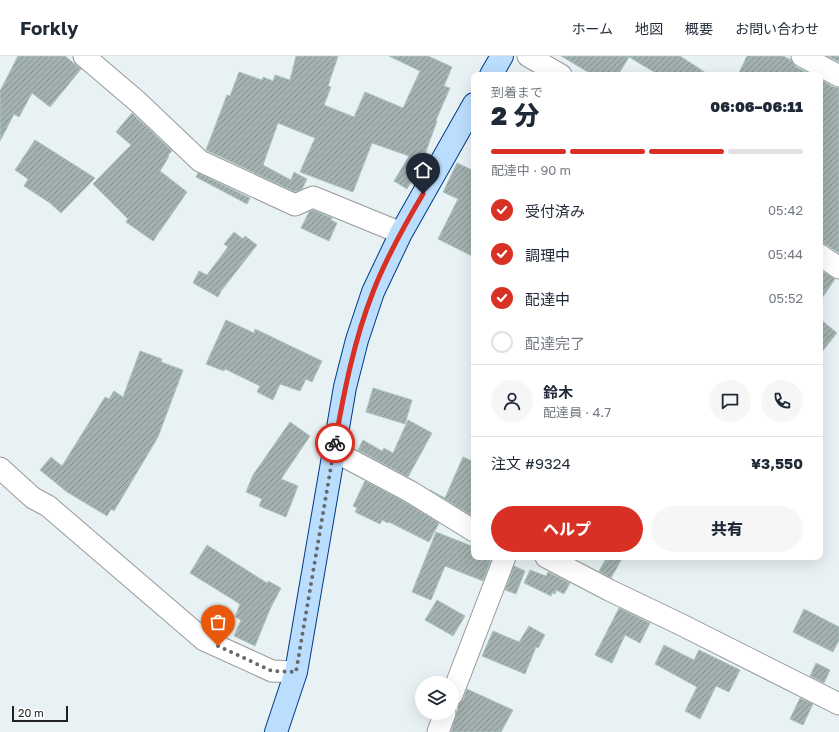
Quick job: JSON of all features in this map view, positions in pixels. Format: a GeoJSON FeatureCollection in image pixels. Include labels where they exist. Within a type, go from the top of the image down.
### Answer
{"type":"FeatureCollection","features":[{"type":"Feature","properties":{"kind":"main road"},"geometry":{"type":"LineString","coordinates":[[493,72],[502,56]]}},
{"type":"Feature","properties":{"kind":"main road"},"geometry":{"type":"LineString","coordinates":[[276,732],[296,672],[345,388],[357,340],[373,292],[400,233],[471,109]]}},
{"type":"Feature","properties":{"kind":"street"},"geometry":{"type":"LineString","coordinates":[[84,56],[138,102],[200,161],[295,205],[313,197],[400,233]]}},
{"type":"Feature","properties":{"kind":"street"},"geometry":{"type":"LineString","coordinates":[[528,56],[556,72]]}},
{"type":"Feature","properties":{"kind":"street"},"geometry":{"type":"LineString","coordinates":[[802,56],[839,76]]}},
{"type":"Feature","properties":{"kind":"street"},"geometry":{"type":"LineString","coordinates":[[823,257],[839,268]]}},
{"type":"Feature","properties":{"kind":"street"},"geometry":{"type":"LineString","coordinates":[[334,451],[411,492],[471,529]]}},
{"type":"Feature","properties":{"kind":"street"},"geometry":{"type":"LineString","coordinates":[[0,468],[33,498],[48,506],[204,640],[272,671],[296,672]]}},
{"type":"Feature","properties":{"kind":"street"},"geometry":{"type":"LineString","coordinates":[[459,677],[504,560]]}},
{"type":"Feature","properties":{"kind":"street"},"geometry":{"type":"LineString","coordinates":[[552,560],[839,704]]}},
{"type":"Feature","properties":{"kind":"street"},"geometry":{"type":"LineString","coordinates":[[438,732],[442,720]]}},
{"type":"Feature","properties":{"kind":"building"},"geometry":{"type":"Polygon","coordinates":[[[18,56],[65,56],[81,69],[50,107],[32,93],[19,117],[14,114],[0,141],[0,91],[18,56]]]}},
{"type":"Feature","properties":{"kind":"building"},"geometry":{"type":"Polygon","coordinates":[[[296,56],[338,56],[328,86],[331,87],[324,105],[354,117],[365,92],[403,108],[420,71],[389,56],[428,56],[452,67],[444,86],[450,88],[436,120],[437,121],[421,165],[407,189],[394,181],[409,156],[372,143],[353,192],[300,172],[315,138],[278,123],[263,165],[291,180],[294,172],[307,179],[302,189],[295,192],[206,150],[227,95],[230,96],[239,72],[262,80],[263,77],[273,81],[275,75],[290,80],[296,56]]]}},
{"type":"Feature","properties":{"kind":"building"},"geometry":{"type":"Polygon","coordinates":[[[561,56],[680,56],[704,72],[654,72],[629,57],[620,72],[588,72],[561,56]]]}},
{"type":"Feature","properties":{"kind":"building"},"geometry":{"type":"Polygon","coordinates":[[[747,56],[783,56],[791,60],[796,67],[806,72],[739,72],[747,56]]]}},
{"type":"Feature","properties":{"kind":"building"},"geometry":{"type":"Polygon","coordinates":[[[827,56],[839,56],[839,62],[827,56]]]}},
{"type":"Feature","properties":{"kind":"building"},"geometry":{"type":"Polygon","coordinates":[[[823,81],[833,87],[839,88],[839,253],[823,244],[823,81]]]}},
{"type":"Feature","properties":{"kind":"building"},"geometry":{"type":"Polygon","coordinates":[[[132,113],[172,151],[168,155],[169,156],[160,171],[187,192],[153,241],[126,222],[128,219],[93,184],[131,145],[116,132],[132,113]]]}},
{"type":"Feature","properties":{"kind":"building"},"geometry":{"type":"Polygon","coordinates":[[[35,140],[95,178],[61,213],[50,203],[24,186],[28,179],[15,170],[35,140]]]}},
{"type":"Feature","properties":{"kind":"building"},"geometry":{"type":"Polygon","coordinates":[[[457,163],[471,170],[471,256],[438,239],[458,199],[443,192],[457,163]]]}},
{"type":"Feature","properties":{"kind":"building"},"geometry":{"type":"Polygon","coordinates":[[[198,173],[250,198],[247,204],[196,177],[198,173]]]}},
{"type":"Feature","properties":{"kind":"building"},"geometry":{"type":"Polygon","coordinates":[[[313,210],[332,218],[331,220],[337,223],[329,241],[301,228],[309,212],[313,210]]]}},
{"type":"Feature","properties":{"kind":"building"},"geometry":{"type":"Polygon","coordinates":[[[234,232],[243,239],[245,236],[257,245],[221,291],[218,297],[193,283],[199,271],[207,275],[228,247],[224,244],[234,232]]]}},
{"type":"Feature","properties":{"kind":"building"},"geometry":{"type":"Polygon","coordinates":[[[823,272],[835,279],[823,297],[823,272]]]}},
{"type":"Feature","properties":{"kind":"building"},"geometry":{"type":"Polygon","coordinates":[[[226,320],[254,333],[255,329],[322,361],[312,382],[306,379],[300,391],[280,384],[273,400],[257,392],[260,386],[225,369],[224,371],[206,364],[226,320]]]}},
{"type":"Feature","properties":{"kind":"building"},"geometry":{"type":"Polygon","coordinates":[[[823,321],[837,333],[823,350],[823,321]]]}},
{"type":"Feature","properties":{"kind":"building"},"geometry":{"type":"Polygon","coordinates":[[[140,351],[162,359],[161,362],[183,370],[158,437],[114,511],[111,509],[107,516],[67,492],[40,470],[51,457],[62,466],[105,397],[109,399],[114,391],[123,397],[140,351]]]}},
{"type":"Feature","properties":{"kind":"building"},"geometry":{"type":"Polygon","coordinates":[[[373,388],[412,400],[405,424],[366,412],[373,388]]]}},
{"type":"Feature","properties":{"kind":"building"},"geometry":{"type":"Polygon","coordinates":[[[408,420],[432,433],[408,477],[358,450],[363,440],[382,451],[384,448],[393,453],[408,420]]]}},
{"type":"Feature","properties":{"kind":"building"},"geometry":{"type":"Polygon","coordinates":[[[290,422],[310,436],[281,479],[298,486],[286,517],[259,506],[262,499],[246,492],[253,475],[290,422]]]}},
{"type":"Feature","properties":{"kind":"building"},"geometry":{"type":"Polygon","coordinates":[[[463,457],[471,461],[471,515],[430,490],[445,498],[463,457]]]}},
{"type":"Feature","properties":{"kind":"building"},"geometry":{"type":"Polygon","coordinates":[[[365,481],[405,502],[439,523],[429,542],[389,522],[388,523],[382,520],[380,524],[355,512],[357,508],[353,506],[365,481]]]}},
{"type":"Feature","properties":{"kind":"building"},"geometry":{"type":"Polygon","coordinates":[[[436,532],[471,546],[471,560],[491,560],[483,581],[445,566],[431,600],[412,592],[436,532]]]}},
{"type":"Feature","properties":{"kind":"building"},"geometry":{"type":"Polygon","coordinates":[[[207,545],[267,583],[268,581],[281,588],[270,609],[255,646],[234,636],[241,620],[235,617],[240,604],[190,573],[207,545]]]}},
{"type":"Feature","properties":{"kind":"building"},"geometry":{"type":"Polygon","coordinates":[[[605,560],[621,560],[611,578],[599,571],[605,560]]]}},
{"type":"Feature","properties":{"kind":"building"},"geometry":{"type":"Polygon","coordinates":[[[514,566],[525,571],[516,594],[505,590],[514,566]]]}},
{"type":"Feature","properties":{"kind":"building"},"geometry":{"type":"Polygon","coordinates":[[[530,570],[546,576],[548,572],[570,583],[564,594],[556,590],[555,594],[552,593],[551,596],[524,583],[530,570]]]}},
{"type":"Feature","properties":{"kind":"building"},"geometry":{"type":"Polygon","coordinates":[[[437,600],[465,616],[453,636],[425,620],[437,600]]]}},
{"type":"Feature","properties":{"kind":"building"},"geometry":{"type":"Polygon","coordinates":[[[619,608],[650,623],[640,643],[625,635],[612,663],[595,655],[619,608]]]}},
{"type":"Feature","properties":{"kind":"building"},"geometry":{"type":"Polygon","coordinates":[[[804,609],[839,627],[839,640],[833,652],[793,632],[804,609]]]}},
{"type":"Feature","properties":{"kind":"building"},"geometry":{"type":"Polygon","coordinates":[[[529,626],[545,635],[538,648],[536,647],[525,674],[482,656],[493,631],[519,642],[529,626]]]}},
{"type":"Feature","properties":{"kind":"building"},"geometry":{"type":"Polygon","coordinates":[[[664,645],[694,660],[699,650],[740,670],[729,692],[716,686],[700,719],[685,711],[697,687],[655,664],[664,645]]]}},
{"type":"Feature","properties":{"kind":"building"},"geometry":{"type":"Polygon","coordinates":[[[816,663],[830,670],[824,683],[810,676],[816,663]]]}},
{"type":"Feature","properties":{"kind":"building"},"geometry":{"type":"Polygon","coordinates":[[[467,689],[513,710],[501,732],[451,732],[454,720],[459,720],[459,704],[463,700],[467,689]]]}},
{"type":"Feature","properties":{"kind":"building"},"geometry":{"type":"Polygon","coordinates":[[[800,698],[813,704],[803,725],[790,719],[800,698]]]}},
{"type":"Feature","properties":{"kind":"way so far"},"geometry":{"type":"LineString","coordinates":[[218,646],[272,671],[296,672],[335,443]]}},
{"type":"Feature","properties":{"kind":"route"},"geometry":{"type":"LineString","coordinates":[[335,443],[345,388],[357,340],[373,292],[400,233],[423,194]]}}]}
